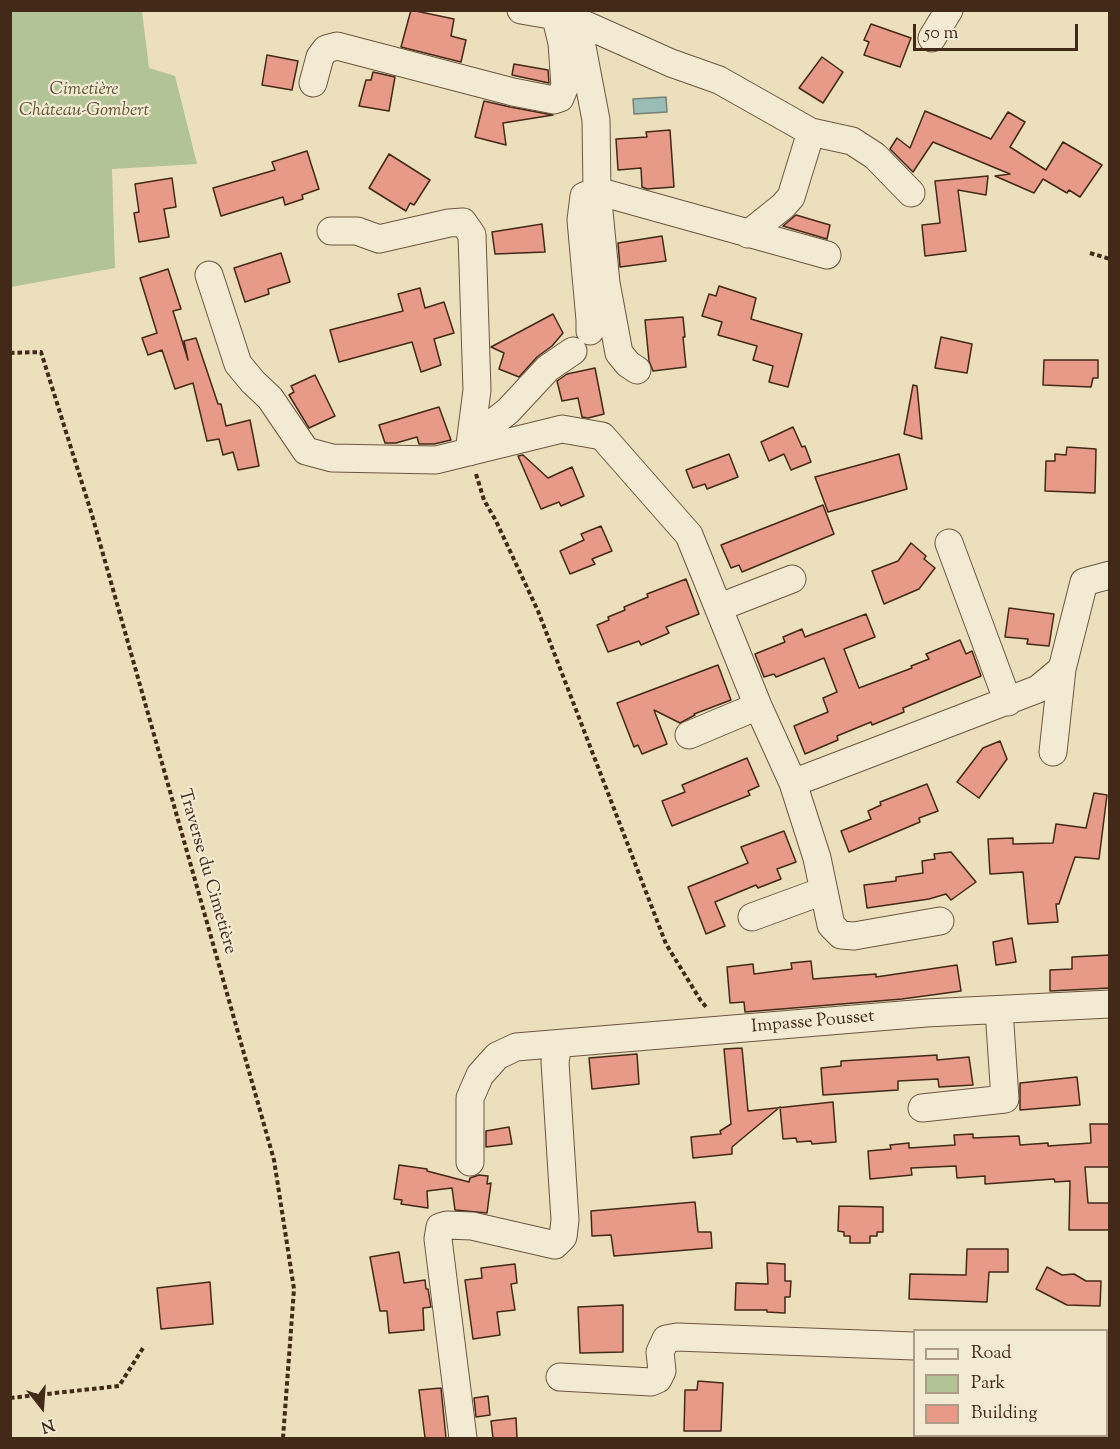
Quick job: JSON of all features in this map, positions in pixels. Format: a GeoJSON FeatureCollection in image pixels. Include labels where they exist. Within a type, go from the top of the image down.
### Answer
{"type":"FeatureCollection","features":[{"type":"Feature","properties":{"kind":"street"},"geometry":{"type":"LineString","coordinates":[[521,10],[566,15],[671,63],[719,80],[811,132],[852,141],[875,156],[911,193]]}},
{"type":"Feature","properties":{"kind":"street"},"geometry":{"type":"LineString","coordinates":[[932,38],[949,10]]}},
{"type":"Feature","properties":{"kind":"street"},"geometry":{"type":"LineString","coordinates":[[313,83],[320,57],[326,49],[337,46],[513,92],[554,100],[560,98],[565,86],[562,43],[566,15]]}},
{"type":"Feature","properties":{"kind":"street"},"geometry":{"type":"LineString","coordinates":[[566,15],[596,120],[597,191],[606,283],[619,353],[628,364],[637,370]]}},
{"type":"Feature","properties":{"kind":"street"},"geometry":{"type":"LineString","coordinates":[[748,234],[791,197],[811,132]]}},
{"type":"Feature","properties":{"kind":"street"},"geometry":{"type":"LineString","coordinates":[[470,446],[508,411],[548,368],[581,341],[590,320],[581,220],[584,196],[597,191],[827,255]]}},
{"type":"Feature","properties":{"kind":"street"},"geometry":{"type":"LineString","coordinates":[[331,231],[357,231],[379,239],[448,223],[463,222],[472,235],[477,390],[470,446]]}},
{"type":"Feature","properties":{"kind":"street"},"geometry":{"type":"LineString","coordinates":[[209,275],[238,364],[270,398],[306,451],[332,458],[436,460],[470,446],[562,429],[602,436],[689,535],[720,607],[758,706],[793,783],[817,858],[831,925],[841,935],[854,936],[940,921]]}},
{"type":"Feature","properties":{"kind":"street"},"geometry":{"type":"LineString","coordinates":[[949,543],[1008,702]]}},
{"type":"Feature","properties":{"kind":"street"},"geometry":{"type":"LineString","coordinates":[[1053,752],[1062,669],[1084,582],[1110,575]]}},
{"type":"Feature","properties":{"kind":"street"},"geometry":{"type":"LineString","coordinates":[[720,607],[792,579]]}},
{"type":"Feature","properties":{"kind":"street"},"geometry":{"type":"LineString","coordinates":[[793,783],[1008,702],[1038,689],[1062,669]]}},
{"type":"Feature","properties":{"kind":"street"},"geometry":{"type":"LineString","coordinates":[[689,735],[758,706]]}},
{"type":"Feature","properties":{"kind":"street"},"geometry":{"type":"LineString","coordinates":[[752,917],[823,891]]}},
{"type":"Feature","properties":{"kind":"street","name":"Impasse Pousset"},"geometry":{"type":"LineString","coordinates":[[470,1162],[470,1098],[480,1075],[497,1056],[516,1047],[926,1013],[1110,1004]]}},
{"type":"Feature","properties":{"kind":"street"},"geometry":{"type":"LineString","coordinates":[[922,1108],[1005,1099],[999,1010]]}},
{"type":"Feature","properties":{"kind":"street"},"geometry":{"type":"LineString","coordinates":[[463,1438],[438,1239],[440,1227],[472,1226],[555,1245],[563,1237],[566,1220],[555,1062],[558,1044]]}},
{"type":"Feature","properties":{"kind":"street"},"geometry":{"type":"LineString","coordinates":[[560,1377],[651,1382],[658,1379],[662,1371],[660,1352],[666,1339],[677,1337],[913,1346]]}},
{"type":"Feature","properties":{"kind":"path"},"geometry":{"type":"LineString","coordinates":[[1090,253],[1110,259]]}},
{"type":"Feature","properties":{"kind":"path","name":"Traverse du Cimetière"},"geometry":{"type":"LineString","coordinates":[[10,353],[41,352],[95,527],[274,1160],[294,1288],[283,1438]]}},
{"type":"Feature","properties":{"kind":"path"},"geometry":{"type":"LineString","coordinates":[[470,446],[484,500],[543,621],[666,944],[701,1001],[728,1030]]}},
{"type":"Feature","properties":{"kind":"path"},"geometry":{"type":"LineString","coordinates":[[10,1398],[119,1386],[143,1348]]}},
{"type":"Feature","properties":{"kind":"green space","name":"Cimetière Château-Gombert"},"geometry":{"type":"Polygon","coordinates":[[[11,10],[142,11],[149,68],[175,76],[197,164],[112,169],[115,268],[11,287],[11,10]]]}},
{"type":"Feature","properties":{"kind":"water"},"geometry":{"type":"Polygon","coordinates":[[[666,97],[667,112],[634,114],[633,99],[666,97]]]}},
{"type":"Feature","properties":{"kind":"building"},"geometry":{"type":"Polygon","coordinates":[[[411,10],[454,19],[451,36],[466,40],[461,62],[401,47],[411,10]]]}},
{"type":"Feature","properties":{"kind":"building"},"geometry":{"type":"Polygon","coordinates":[[[871,24],[911,38],[900,67],[864,55],[869,42],[864,40],[871,24]]]}},
{"type":"Feature","properties":{"kind":"building"},"geometry":{"type":"Polygon","coordinates":[[[267,55],[298,61],[292,90],[262,85],[267,55]]]}},
{"type":"Feature","properties":{"kind":"building"},"geometry":{"type":"Polygon","coordinates":[[[822,57],[843,72],[823,103],[799,88],[822,57]]]}},
{"type":"Feature","properties":{"kind":"building"},"geometry":{"type":"Polygon","coordinates":[[[514,64],[548,70],[549,83],[512,75],[514,64]]]}},
{"type":"Feature","properties":{"kind":"building"},"geometry":{"type":"Polygon","coordinates":[[[373,72],[395,77],[389,111],[359,106],[366,80],[371,80],[373,72]]]}},
{"type":"Feature","properties":{"kind":"building"},"geometry":{"type":"Polygon","coordinates":[[[484,101],[553,115],[503,123],[506,145],[475,137],[484,101]]]}},
{"type":"Feature","properties":{"kind":"building"},"geometry":{"type":"Polygon","coordinates":[[[925,111],[991,139],[1008,112],[1025,122],[1010,147],[1046,170],[1063,142],[1102,165],[1080,197],[1069,190],[1067,193],[1043,179],[1034,193],[995,176],[1010,174],[933,142],[913,172],[890,149],[897,138],[910,148],[925,111]]]}},
{"type":"Feature","properties":{"kind":"building"},"geometry":{"type":"Polygon","coordinates":[[[670,130],[674,187],[647,189],[642,187],[641,168],[618,170],[616,139],[647,137],[646,132],[670,130]]]}},
{"type":"Feature","properties":{"kind":"building"},"geometry":{"type":"Polygon","coordinates":[[[307,151],[319,189],[302,195],[303,199],[285,205],[283,197],[221,216],[213,188],[275,170],[272,162],[307,151]]]}},
{"type":"Feature","properties":{"kind":"building"},"geometry":{"type":"Polygon","coordinates":[[[389,154],[430,180],[414,205],[410,203],[406,211],[369,188],[389,154]]]}},
{"type":"Feature","properties":{"kind":"building"},"geometry":{"type":"Polygon","coordinates":[[[988,176],[986,195],[958,190],[966,251],[925,256],[922,225],[940,223],[935,181],[988,176]]]}},
{"type":"Feature","properties":{"kind":"building"},"geometry":{"type":"Polygon","coordinates":[[[172,178],[176,207],[164,209],[169,237],[139,242],[134,213],[139,212],[135,184],[172,178]]]}},
{"type":"Feature","properties":{"kind":"building"},"geometry":{"type":"Polygon","coordinates":[[[796,215],[830,225],[827,239],[783,226],[796,215]]]}},
{"type":"Feature","properties":{"kind":"building"},"geometry":{"type":"Polygon","coordinates":[[[542,224],[545,252],[495,254],[492,232],[542,224]]]}},
{"type":"Feature","properties":{"kind":"building"},"geometry":{"type":"Polygon","coordinates":[[[662,236],[666,261],[620,267],[618,243],[662,236]]]}},
{"type":"Feature","properties":{"kind":"building"},"geometry":{"type":"Polygon","coordinates":[[[281,253],[290,282],[268,289],[269,294],[245,302],[234,268],[281,253]]]}},
{"type":"Feature","properties":{"kind":"building"},"geometry":{"type":"Polygon","coordinates":[[[168,269],[181,309],[173,311],[188,360],[184,341],[196,338],[218,404],[221,404],[226,426],[250,420],[259,466],[238,470],[233,452],[223,455],[219,439],[207,441],[193,383],[175,389],[162,350],[148,355],[142,338],[157,333],[140,278],[168,269]]]}},
{"type":"Feature","properties":{"kind":"building"},"geometry":{"type":"Polygon","coordinates":[[[719,286],[756,298],[751,319],[802,334],[788,387],[769,382],[773,366],[753,360],[757,346],[718,335],[722,322],[702,316],[709,294],[716,296],[719,286]]]}},
{"type":"Feature","properties":{"kind":"building"},"geometry":{"type":"Polygon","coordinates":[[[420,288],[425,308],[444,302],[454,333],[434,339],[441,365],[421,372],[412,342],[339,362],[330,330],[403,311],[398,294],[420,288]]]}},
{"type":"Feature","properties":{"kind":"building"},"geometry":{"type":"Polygon","coordinates":[[[553,314],[563,333],[552,346],[537,357],[519,377],[499,369],[504,353],[491,347],[553,314]]]}},
{"type":"Feature","properties":{"kind":"building"},"geometry":{"type":"Polygon","coordinates":[[[683,317],[686,367],[653,371],[649,361],[645,320],[683,317]]]}},
{"type":"Feature","properties":{"kind":"building"},"geometry":{"type":"Polygon","coordinates":[[[941,337],[972,344],[967,373],[935,368],[941,337]]]}},
{"type":"Feature","properties":{"kind":"building"},"geometry":{"type":"Polygon","coordinates":[[[1044,360],[1098,360],[1098,378],[1093,378],[1091,387],[1043,385],[1044,360]]]}},
{"type":"Feature","properties":{"kind":"building"},"geometry":{"type":"Polygon","coordinates":[[[595,368],[604,414],[588,418],[582,417],[578,398],[562,401],[557,381],[567,374],[595,368]]]}},
{"type":"Feature","properties":{"kind":"building"},"geometry":{"type":"Polygon","coordinates":[[[315,375],[335,416],[309,428],[289,395],[294,392],[291,386],[315,375]]]}},
{"type":"Feature","properties":{"kind":"building"},"geometry":{"type":"Polygon","coordinates":[[[913,385],[917,386],[922,439],[904,434],[913,385]]]}},
{"type":"Feature","properties":{"kind":"building"},"geometry":{"type":"Polygon","coordinates":[[[439,407],[451,440],[434,444],[419,444],[417,437],[396,443],[385,443],[379,425],[439,407]]]}},
{"type":"Feature","properties":{"kind":"building"},"geometry":{"type":"Polygon","coordinates":[[[793,427],[802,447],[805,446],[811,462],[791,470],[784,454],[769,461],[761,442],[793,427]]]}},
{"type":"Feature","properties":{"kind":"building"},"geometry":{"type":"Polygon","coordinates":[[[1067,447],[1096,449],[1095,493],[1045,491],[1046,461],[1055,461],[1055,454],[1066,455],[1067,447]]]}},
{"type":"Feature","properties":{"kind":"building"},"geometry":{"type":"Polygon","coordinates":[[[729,454],[738,477],[707,489],[705,484],[693,488],[686,470],[729,454]]]}},
{"type":"Feature","properties":{"kind":"building"},"geometry":{"type":"Polygon","coordinates":[[[899,454],[907,489],[828,512],[815,477],[899,454]]]}},
{"type":"Feature","properties":{"kind":"building"},"geometry":{"type":"Polygon","coordinates":[[[523,455],[548,478],[572,467],[584,496],[561,506],[559,502],[541,509],[518,456],[523,455]]]}},
{"type":"Feature","properties":{"kind":"building"},"geometry":{"type":"Polygon","coordinates":[[[823,505],[834,534],[742,572],[739,565],[731,568],[721,545],[823,505]]]}},
{"type":"Feature","properties":{"kind":"building"},"geometry":{"type":"Polygon","coordinates":[[[601,526],[612,551],[592,559],[595,564],[570,574],[560,551],[584,540],[581,534],[601,526]]]}},
{"type":"Feature","properties":{"kind":"building"},"geometry":{"type":"Polygon","coordinates":[[[911,543],[926,556],[924,559],[935,568],[919,589],[884,604],[872,571],[898,561],[911,543]]]}},
{"type":"Feature","properties":{"kind":"building"},"geometry":{"type":"Polygon","coordinates":[[[686,579],[699,614],[666,627],[669,633],[641,645],[639,641],[608,652],[597,625],[609,620],[608,617],[625,610],[624,607],[648,597],[647,594],[686,579]]]}},
{"type":"Feature","properties":{"kind":"building"},"geometry":{"type":"Polygon","coordinates":[[[1009,608],[1054,614],[1049,646],[1027,644],[1028,639],[1005,637],[1009,608]]]}},
{"type":"Feature","properties":{"kind":"building"},"geometry":{"type":"Polygon","coordinates":[[[866,614],[875,637],[844,649],[859,688],[912,668],[911,666],[929,659],[926,654],[960,640],[966,654],[972,651],[981,676],[903,708],[904,712],[837,736],[838,740],[805,754],[794,726],[828,712],[823,698],[837,692],[824,658],[776,677],[774,674],[764,677],[755,654],[785,642],[783,637],[802,629],[805,637],[866,614]]]}},
{"type":"Feature","properties":{"kind":"building"},"geometry":{"type":"Polygon","coordinates":[[[718,665],[731,700],[694,714],[680,723],[654,710],[667,744],[642,754],[638,745],[634,747],[617,703],[718,665]]]}},
{"type":"Feature","properties":{"kind":"building"},"geometry":{"type":"Polygon","coordinates":[[[1000,741],[1007,759],[979,798],[957,782],[983,748],[1000,741]]]}},
{"type":"Feature","properties":{"kind":"building"},"geometry":{"type":"Polygon","coordinates":[[[747,758],[759,786],[748,791],[750,795],[672,826],[662,801],[685,792],[682,785],[747,758]]]}},
{"type":"Feature","properties":{"kind":"building"},"geometry":{"type":"Polygon","coordinates":[[[927,784],[938,811],[919,818],[920,822],[849,852],[841,831],[871,819],[868,811],[881,805],[880,802],[927,784]]]}},
{"type":"Feature","properties":{"kind":"building"},"geometry":{"type":"Polygon","coordinates":[[[1094,793],[1107,795],[1099,859],[1075,857],[1059,904],[1056,904],[1058,922],[1028,924],[1023,872],[990,874],[988,839],[1013,838],[1013,844],[1053,843],[1056,824],[1086,828],[1094,793]]]}},
{"type":"Feature","properties":{"kind":"building"},"geometry":{"type":"Polygon","coordinates":[[[784,831],[796,862],[777,869],[781,879],[758,888],[756,885],[715,902],[725,926],[706,934],[688,887],[748,863],[741,847],[784,831]]]}},
{"type":"Feature","properties":{"kind":"building"},"geometry":{"type":"Polygon","coordinates":[[[951,852],[976,882],[951,900],[946,894],[929,899],[867,908],[864,885],[896,881],[896,877],[923,873],[922,861],[935,859],[934,854],[951,852]]]}},
{"type":"Feature","properties":{"kind":"building"},"geometry":{"type":"Polygon","coordinates":[[[1012,938],[1016,962],[996,965],[993,942],[1012,938]]]}},
{"type":"Feature","properties":{"kind":"building"},"geometry":{"type":"Polygon","coordinates":[[[1110,955],[1110,988],[1050,991],[1050,970],[1072,969],[1072,957],[1110,955]]]}},
{"type":"Feature","properties":{"kind":"building"},"geometry":{"type":"Polygon","coordinates":[[[811,961],[813,979],[876,974],[876,977],[957,965],[961,991],[902,999],[745,1012],[744,1002],[730,1003],[727,967],[753,964],[754,974],[792,969],[791,963],[811,961]]]}},
{"type":"Feature","properties":{"kind":"building"},"geometry":{"type":"Polygon","coordinates":[[[742,1048],[748,1111],[779,1108],[732,1147],[732,1154],[693,1158],[691,1137],[721,1134],[720,1131],[731,1124],[724,1049],[742,1048]]]}},
{"type":"Feature","properties":{"kind":"building"},"geometry":{"type":"Polygon","coordinates":[[[637,1054],[639,1084],[592,1089],[589,1058],[637,1054]]]}},
{"type":"Feature","properties":{"kind":"building"},"geometry":{"type":"Polygon","coordinates":[[[937,1055],[937,1060],[969,1057],[973,1085],[939,1087],[938,1079],[898,1081],[898,1090],[823,1095],[821,1068],[841,1066],[841,1061],[937,1055]]]}},
{"type":"Feature","properties":{"kind":"building"},"geometry":{"type":"Polygon","coordinates":[[[1077,1077],[1080,1105],[1020,1110],[1020,1083],[1077,1077]]]}},
{"type":"Feature","properties":{"kind":"building"},"geometry":{"type":"Polygon","coordinates":[[[833,1102],[836,1142],[812,1144],[811,1141],[797,1142],[796,1138],[783,1139],[780,1108],[833,1102]]]}},
{"type":"Feature","properties":{"kind":"building"},"geometry":{"type":"Polygon","coordinates":[[[1090,1124],[1110,1124],[1110,1167],[1085,1167],[1088,1203],[1110,1203],[1110,1230],[1069,1230],[1070,1181],[1055,1182],[1054,1179],[985,1184],[985,1176],[957,1178],[956,1166],[911,1168],[912,1175],[870,1179],[868,1151],[891,1149],[890,1145],[909,1143],[909,1148],[955,1145],[954,1135],[973,1134],[973,1138],[1019,1136],[1020,1145],[1091,1143],[1090,1124]]]}},
{"type":"Feature","properties":{"kind":"building"},"geometry":{"type":"Polygon","coordinates":[[[509,1127],[512,1144],[486,1147],[486,1131],[509,1127]]]}},
{"type":"Feature","properties":{"kind":"building"},"geometry":{"type":"Polygon","coordinates":[[[399,1165],[427,1169],[427,1171],[469,1182],[470,1178],[479,1175],[488,1176],[487,1184],[491,1183],[487,1213],[455,1210],[452,1188],[427,1191],[428,1208],[401,1204],[402,1200],[394,1199],[399,1165]]]}},
{"type":"Feature","properties":{"kind":"building"},"geometry":{"type":"Polygon","coordinates":[[[695,1202],[698,1232],[711,1232],[712,1248],[614,1256],[611,1235],[592,1236],[591,1211],[695,1202]]]}},
{"type":"Feature","properties":{"kind":"building"},"geometry":{"type":"Polygon","coordinates":[[[839,1206],[883,1207],[883,1232],[877,1232],[877,1236],[870,1236],[870,1243],[850,1243],[850,1236],[844,1236],[844,1232],[838,1231],[839,1206]]]}},
{"type":"Feature","properties":{"kind":"building"},"geometry":{"type":"Polygon","coordinates":[[[967,1249],[1008,1249],[1008,1272],[989,1272],[987,1302],[909,1299],[910,1274],[966,1275],[967,1249]]]}},
{"type":"Feature","properties":{"kind":"building"},"geometry":{"type":"Polygon","coordinates":[[[399,1252],[404,1283],[425,1280],[426,1289],[428,1289],[431,1307],[423,1308],[424,1330],[389,1333],[387,1311],[380,1311],[370,1257],[399,1252]]]}},
{"type":"Feature","properties":{"kind":"building"},"geometry":{"type":"Polygon","coordinates":[[[767,1263],[785,1264],[785,1281],[791,1281],[790,1297],[785,1297],[785,1313],[767,1312],[767,1310],[735,1310],[736,1283],[768,1284],[767,1263]]]}},
{"type":"Feature","properties":{"kind":"building"},"geometry":{"type":"Polygon","coordinates":[[[515,1264],[517,1283],[511,1284],[515,1310],[497,1312],[500,1335],[473,1339],[465,1280],[482,1278],[481,1268],[515,1264]]]}},
{"type":"Feature","properties":{"kind":"building"},"geometry":{"type":"Polygon","coordinates":[[[1047,1267],[1062,1275],[1074,1274],[1086,1281],[1101,1281],[1100,1306],[1067,1305],[1036,1289],[1047,1267]]]}},
{"type":"Feature","properties":{"kind":"building"},"geometry":{"type":"Polygon","coordinates":[[[210,1282],[213,1324],[161,1329],[157,1288],[210,1282]]]}},
{"type":"Feature","properties":{"kind":"building"},"geometry":{"type":"Polygon","coordinates":[[[623,1305],[623,1352],[580,1353],[578,1307],[623,1305]]]}},
{"type":"Feature","properties":{"kind":"building"},"geometry":{"type":"Polygon","coordinates":[[[698,1381],[723,1383],[721,1431],[684,1431],[685,1390],[697,1390],[698,1381]]]}},
{"type":"Feature","properties":{"kind":"building"},"geometry":{"type":"Polygon","coordinates":[[[441,1388],[446,1438],[425,1438],[419,1390],[441,1388]]]}},
{"type":"Feature","properties":{"kind":"building"},"geometry":{"type":"Polygon","coordinates":[[[488,1396],[490,1415],[476,1417],[474,1398],[488,1396]]]}},
{"type":"Feature","properties":{"kind":"building"},"geometry":{"type":"Polygon","coordinates":[[[516,1418],[517,1438],[493,1438],[491,1421],[516,1418]]]}}]}
